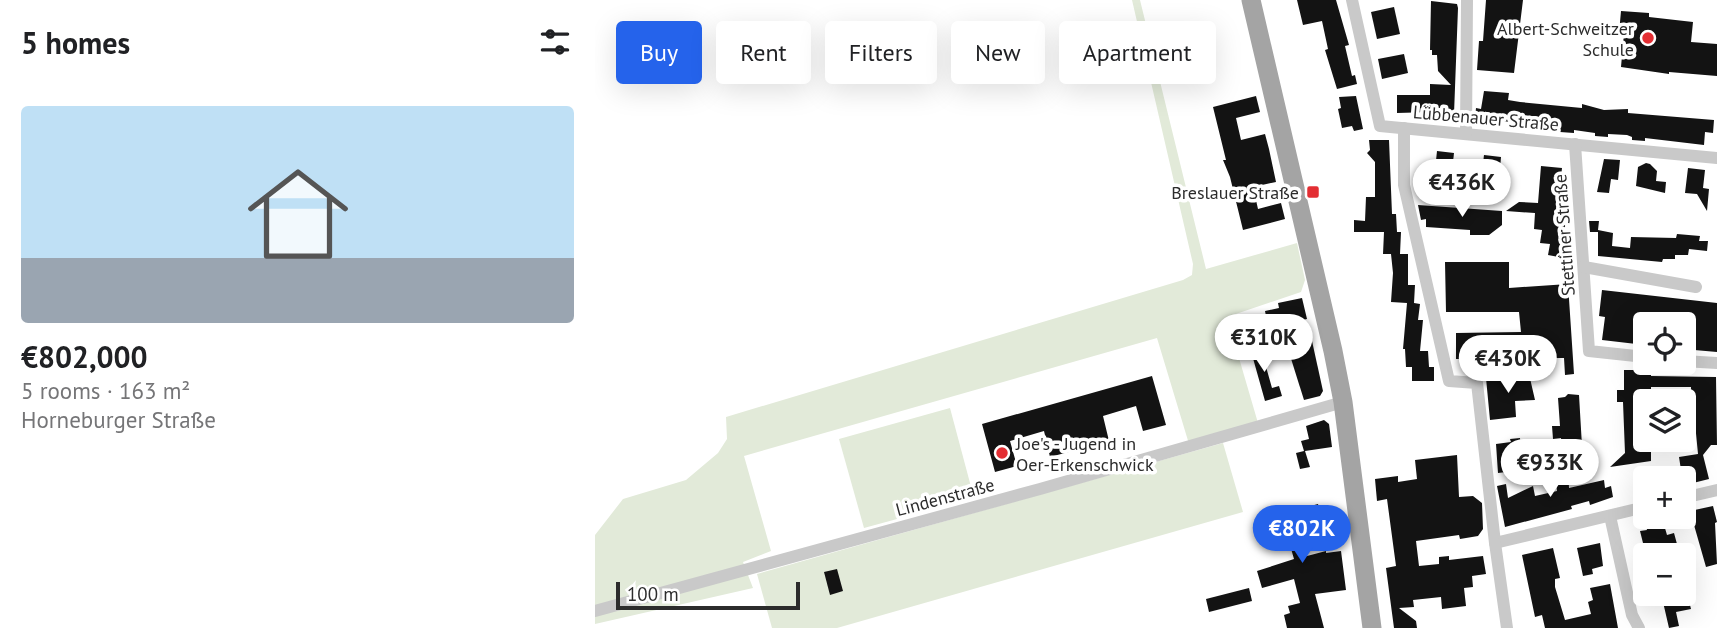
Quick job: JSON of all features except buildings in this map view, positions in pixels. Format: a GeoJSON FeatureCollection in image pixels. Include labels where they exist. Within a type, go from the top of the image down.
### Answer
{"type":"FeatureCollection","features":[{"type":"Feature","properties":{"kind":"main road"},"geometry":{"type":"LineString","coordinates":[[1251,0],[1343,402],[1372,628]]}},
{"type":"Feature","properties":{"kind":"street","name":"Lübbenauer Straße"},"geometry":{"type":"LineString","coordinates":[[1352,0],[1380,126],[1717,158]]}},
{"type":"Feature","properties":{"kind":"street"},"geometry":{"type":"LineString","coordinates":[[1466,134],[1467,0]]}},
{"type":"Feature","properties":{"kind":"street"},"geometry":{"type":"LineString","coordinates":[[1404,128],[1403,185],[1449,381],[1477,383],[1507,628]]}},
{"type":"Feature","properties":{"kind":"street","name":"Stettiner Straße"},"geometry":{"type":"LineString","coordinates":[[1575,144],[1589,351],[1633,356]]}},
{"type":"Feature","properties":{"kind":"street"},"geometry":{"type":"LineString","coordinates":[[1584,267],[1696,287]]}},
{"type":"Feature","properties":{"kind":"street"},"geometry":{"type":"LineString","coordinates":[[1696,361],[1717,363]]}},
{"type":"Feature","properties":{"kind":"street","name":"Lindenstraße"},"geometry":{"type":"LineString","coordinates":[[595,611],[1040,489],[1343,402]]}},
{"type":"Feature","properties":{"kind":"street"},"geometry":{"type":"LineString","coordinates":[[1696,495],[1717,490]]}},
{"type":"Feature","properties":{"kind":"street"},"geometry":{"type":"LineString","coordinates":[[1495,543],[1633,510]]}},
{"type":"Feature","properties":{"kind":"street"},"geometry":{"type":"LineString","coordinates":[[1609,516],[1632,615],[1639,628]]}},
{"type":"Feature","properties":{"kind":"green space"},"geometry":{"type":"Polygon","coordinates":[[[1132,0],[1140,0],[1145,21],[1137,21],[1132,0]]]}},
{"type":"Feature","properties":{"kind":"green space"},"geometry":{"type":"Polygon","coordinates":[[[1151,84],[1161,84],[1206,269],[1297,243],[1305,280],[1301,292],[1227,317],[1258,423],[1189,444],[1157,338],[744,456],[771,551],[743,562],[753,588],[595,624],[595,535],[623,499],[686,480],[718,453],[727,439],[726,417],[1183,280],[1192,275],[1193,264],[1151,84]]]}},
{"type":"Feature","properties":{"kind":"green space"},"geometry":{"type":"Polygon","coordinates":[[[950,408],[974,498],[864,528],[839,439],[950,408]]]}},
{"type":"Feature","properties":{"kind":"green space"},"geometry":{"type":"Polygon","coordinates":[[[1223,443],[1243,512],[837,628],[772,628],[757,574],[1223,443]]]}},
{"type":"Feature","properties":{"kind":"place","name":"Albert-Schweitzer Schule"},"geometry":{"type":"Point","coordinates":[1648,38]}},
{"type":"Feature","properties":{"kind":"place","name":"Breslauer Straße"},"geometry":{"type":"Point","coordinates":[1313,192]}},
{"type":"Feature","properties":{"kind":"place","name":"Joe's - Jugend in Oer-Erkenschwick"},"geometry":{"type":"Point","coordinates":[1002,453]}}]}
